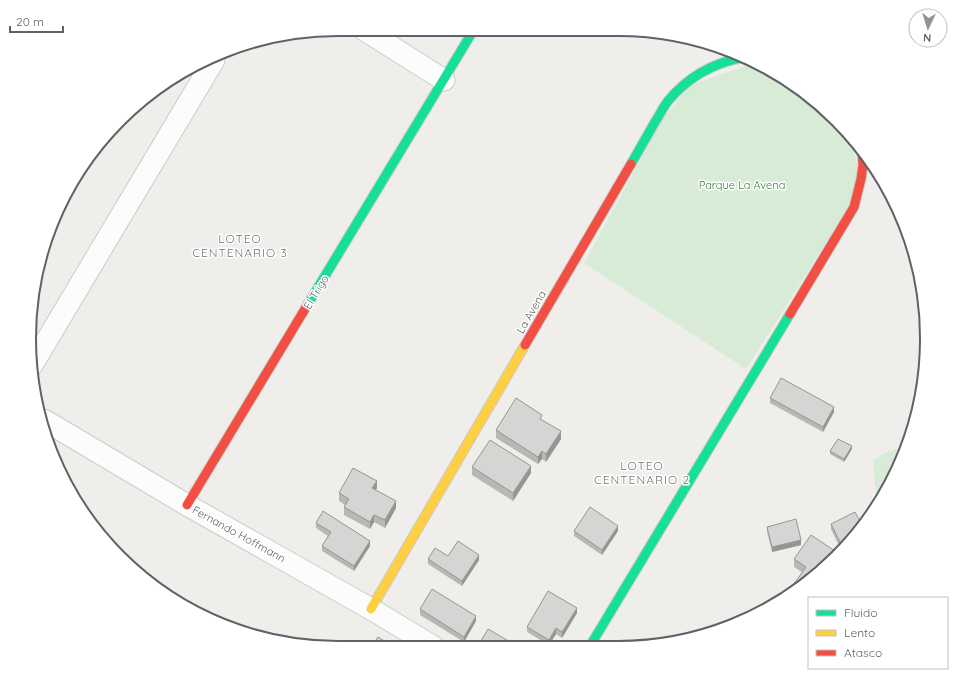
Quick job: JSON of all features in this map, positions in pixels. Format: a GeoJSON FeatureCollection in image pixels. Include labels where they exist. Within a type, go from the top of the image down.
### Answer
{"type":"FeatureCollection","features":[{"type":"Feature","properties":{"kind":"street"},"geometry":{"type":"LineString","coordinates":[[374,36],[444,80]]}},
{"type":"Feature","properties":{"kind":"street","name":"El Trigo"},"geometry":{"type":"LineString","coordinates":[[187,505],[470,36]]}},
{"type":"Feature","properties":{"kind":"street","name":"La Avena"},"geometry":{"type":"LineString","coordinates":[[371,609],[667,102],[677,90],[702,71],[716,64],[734,59]]}},
{"type":"Feature","properties":{"kind":"street"},"geometry":{"type":"LineString","coordinates":[[37,357],[212,64]]}},
{"type":"Feature","properties":{"kind":"street"},"geometry":{"type":"LineString","coordinates":[[593,641],[854,207],[859,192],[863,162]]}},
{"type":"Feature","properties":{"kind":"street","name":"Fernando Hoffmann"},"geometry":{"type":"LineString","coordinates":[[48,422],[187,505],[371,609],[424,641]]}},
{"type":"Feature","properties":{"kind":"green space","name":"Parque La Avena"},"geometry":{"type":"Polygon","coordinates":[[[745,66],[751,67],[786,87],[817,111],[854,150],[859,173],[850,205],[746,369],[584,263],[663,118],[691,85],[745,66]]]}},
{"type":"Feature","properties":{"kind":"green space"},"geometry":{"type":"Polygon","coordinates":[[[899,448],[889,472],[878,492],[876,492],[873,461],[886,452],[899,448]]]}},
{"type":"Feature","properties":{"kind":"building"},"geometry":{"type":"Polygon","coordinates":[[[781,378],[834,407],[823,427],[770,398],[781,378]]]}},
{"type":"Feature","properties":{"kind":"building"},"geometry":{"type":"Polygon","coordinates":[[[516,398],[542,415],[540,419],[561,431],[546,454],[542,451],[538,457],[496,430],[516,398]]]}},
{"type":"Feature","properties":{"kind":"building"},"geometry":{"type":"Polygon","coordinates":[[[838,439],[852,446],[844,459],[830,451],[838,439]]]}},
{"type":"Feature","properties":{"kind":"building"},"geometry":{"type":"Polygon","coordinates":[[[490,440],[531,466],[513,493],[472,467],[490,440]]]}},
{"type":"Feature","properties":{"kind":"building"},"geometry":{"type":"Polygon","coordinates":[[[353,468],[377,481],[372,488],[396,501],[385,520],[374,515],[370,522],[344,507],[349,499],[339,493],[353,468]]]}},
{"type":"Feature","properties":{"kind":"building"},"geometry":{"type":"Polygon","coordinates":[[[590,507],[618,526],[602,550],[574,531],[590,507]]]}},
{"type":"Feature","properties":{"kind":"building"},"geometry":{"type":"Polygon","coordinates":[[[323,511],[370,541],[354,566],[322,546],[331,532],[316,523],[323,511]]]}},
{"type":"Feature","properties":{"kind":"building"},"geometry":{"type":"Polygon","coordinates":[[[855,512],[859,520],[840,543],[831,524],[855,512]]]}},
{"type":"Feature","properties":{"kind":"building"},"geometry":{"type":"Polygon","coordinates":[[[796,519],[801,540],[772,547],[767,527],[796,519]]]}},
{"type":"Feature","properties":{"kind":"building"},"geometry":{"type":"Polygon","coordinates":[[[811,535],[833,550],[817,566],[794,584],[806,567],[794,559],[811,535]]]}},
{"type":"Feature","properties":{"kind":"building"},"geometry":{"type":"Polygon","coordinates":[[[458,541],[479,555],[462,581],[428,559],[435,548],[448,556],[458,541]]]}},
{"type":"Feature","properties":{"kind":"building"},"geometry":{"type":"Polygon","coordinates":[[[432,589],[476,616],[464,637],[420,609],[432,589]]]}},
{"type":"Feature","properties":{"kind":"building"},"geometry":{"type":"Polygon","coordinates":[[[548,591],[577,608],[562,632],[556,628],[549,640],[527,627],[548,591]]]}},
{"type":"Feature","properties":{"kind":"building"},"geometry":{"type":"Polygon","coordinates":[[[488,629],[508,641],[481,641],[488,629]]]}},
{"type":"Feature","properties":{"kind":"building"},"geometry":{"type":"Polygon","coordinates":[[[378,637],[384,641],[375,641],[378,637]]]}},
{"type":"Feature","properties":{"kind":"traffic: fast"},"geometry":{"type":"LineString","coordinates":[[308,304],[470,36]]}},
{"type":"Feature","properties":{"kind":"traffic: fast"},"geometry":{"type":"LineString","coordinates":[[631,164],[668,101],[675,93],[683,85],[700,73],[719,64],[734,60]]}},
{"type":"Feature","properties":{"kind":"traffic: fast"},"geometry":{"type":"LineString","coordinates":[[593,641],[790,314]]}},
{"type":"Feature","properties":{"kind":"traffic: slow"},"geometry":{"type":"LineString","coordinates":[[371,609],[525,345]]}},
{"type":"Feature","properties":{"kind":"traffic: jam"},"geometry":{"type":"LineString","coordinates":[[790,314],[854,207],[861,179],[863,162]]}},
{"type":"Feature","properties":{"kind":"traffic: jam"},"geometry":{"type":"LineString","coordinates":[[525,345],[631,164]]}},
{"type":"Feature","properties":{"kind":"traffic: jam"},"geometry":{"type":"LineString","coordinates":[[187,505],[308,304]]}},
{"type":"Feature","properties":{"kind":"district","name":"LOTEO CENTENARIO 3"},"geometry":{"type":"Point","coordinates":[240,245]}},
{"type":"Feature","properties":{"kind":"district","name":"LOTEO CENTENARIO 2"},"geometry":{"type":"Point","coordinates":[642,472]}}]}
